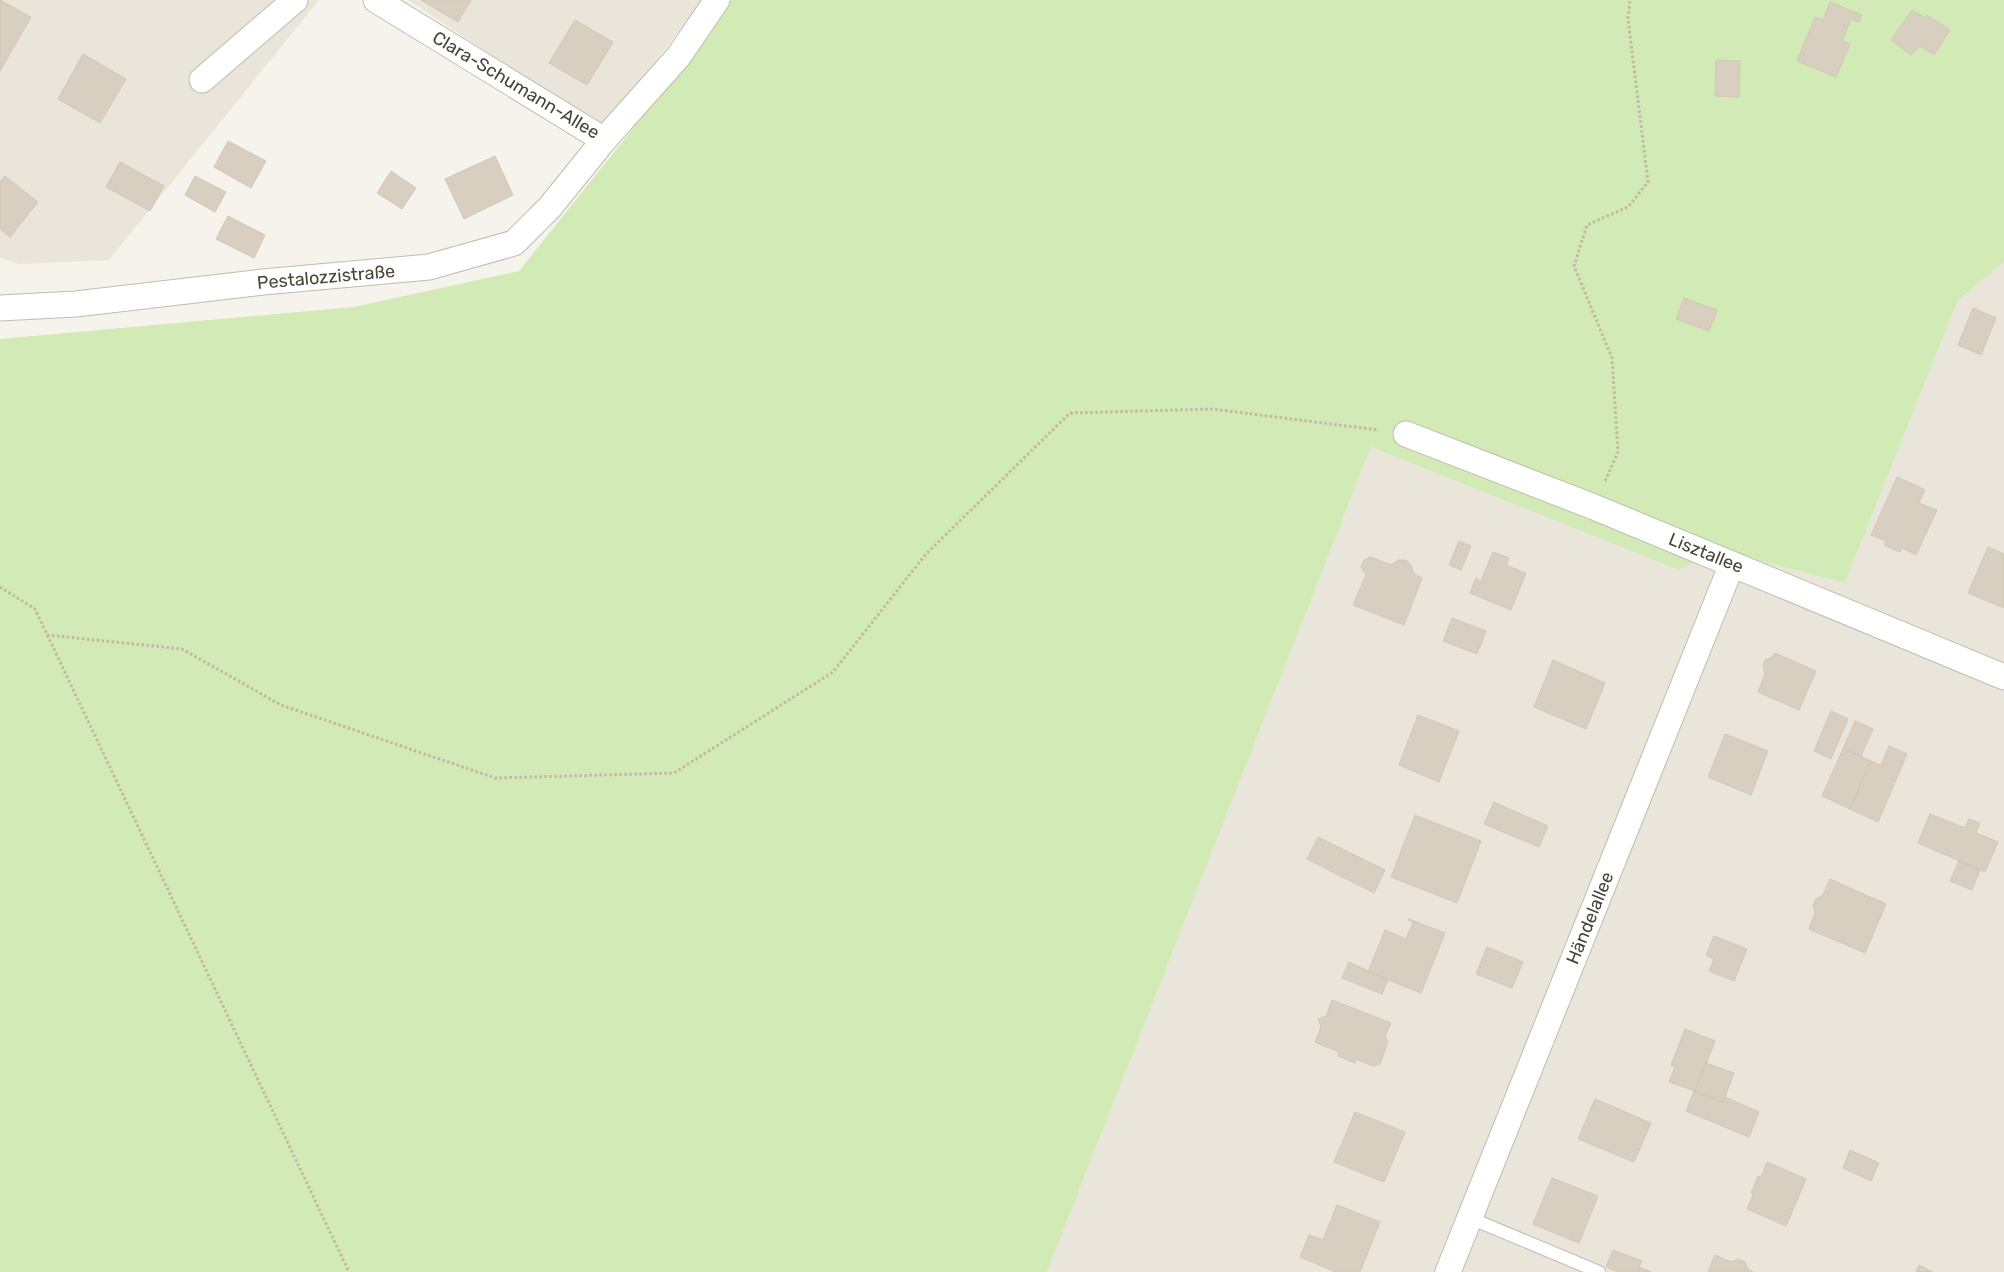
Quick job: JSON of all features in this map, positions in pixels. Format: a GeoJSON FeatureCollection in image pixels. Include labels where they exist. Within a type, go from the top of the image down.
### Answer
{"type":"FeatureCollection","features":[{"type":"Feature","properties":{"kind":"street"},"geometry":{"type":"LineString","coordinates":[[202,80],[295,0]]}},
{"type":"Feature","properties":{"kind":"street","name":"Clara-Schumann-Allee"},"geometry":{"type":"LineString","coordinates":[[376,0],[604,140],[678,58],[718,0]]}},
{"type":"Feature","properties":{"kind":"street","name":"Pestalozzistraße"},"geometry":{"type":"LineString","coordinates":[[0,308],[76,304],[263,282],[429,267],[514,243],[550,207],[604,140]]}},
{"type":"Feature","properties":{"kind":"street","name":"Lisztallee"},"geometry":{"type":"LineString","coordinates":[[1406,434],[1594,507],[2004,677]]}},
{"type":"Feature","properties":{"kind":"street","name":"Händelallee"},"geometry":{"type":"LineString","coordinates":[[1448,1272],[1732,564]]}},
{"type":"Feature","properties":{"kind":"lane"},"geometry":{"type":"LineString","coordinates":[[1470,1218],[1599,1272]]}},
{"type":"Feature","properties":{"kind":"path"},"geometry":{"type":"LineString","coordinates":[[1594,507],[1618,452],[1612,358],[1574,266],[1587,224],[1628,207],[1648,182],[1628,19],[1630,0]]}},
{"type":"Feature","properties":{"kind":"path"},"geometry":{"type":"LineString","coordinates":[[47,635],[182,649],[281,706],[495,778],[674,773],[833,672],[926,554],[1070,413],[1213,409],[1406,434]]}},
{"type":"Feature","properties":{"kind":"path"},"geometry":{"type":"LineString","coordinates":[[0,587],[35,609],[349,1272]]}},
{"type":"Feature","properties":{"kind":"shaded area"},"geometry":{"type":"Polygon","coordinates":[[[0,0],[319,0],[109,260],[19,264],[0,258],[0,0]]]}},
{"type":"Feature","properties":{"kind":"shaded area"},"geometry":{"type":"Polygon","coordinates":[[[408,0],[702,0],[604,130],[408,0]]]}},
{"type":"Feature","properties":{"kind":"shaded area"},"geometry":{"type":"Polygon","coordinates":[[[2004,262],[2004,1272],[1047,1272],[1371,447],[1679,570],[1716,550],[1845,583],[1958,300],[2004,262]]]}},
{"type":"Feature","properties":{"kind":"green space"},"geometry":{"type":"Polygon","coordinates":[[[731,0],[2004,0],[2004,262],[1958,300],[1845,583],[1716,550],[1679,570],[1371,447],[1047,1272],[0,1272],[0,339],[354,307],[519,271],[671,81],[731,0]]]}},
{"type":"Feature","properties":{"kind":"building"},"geometry":{"type":"Polygon","coordinates":[[[0,0],[31,17],[0,71],[0,0]]]}},
{"type":"Feature","properties":{"kind":"building"},"geometry":{"type":"Polygon","coordinates":[[[421,0],[471,0],[458,22],[421,0]]]}},
{"type":"Feature","properties":{"kind":"building"},"geometry":{"type":"Polygon","coordinates":[[[1830,2],[1862,15],[1859,22],[1851,19],[1842,41],[1850,44],[1836,77],[1797,61],[1815,17],[1823,20],[1830,2]]]}},
{"type":"Feature","properties":{"kind":"building"},"geometry":{"type":"Polygon","coordinates":[[[1912,10],[1926,18],[1927,15],[1950,30],[1934,55],[1920,46],[1911,55],[1891,40],[1912,10]]]}},
{"type":"Feature","properties":{"kind":"building"},"geometry":{"type":"Polygon","coordinates":[[[575,20],[613,42],[587,85],[549,63],[575,20]]]}},
{"type":"Feature","properties":{"kind":"building"},"geometry":{"type":"Polygon","coordinates":[[[83,54],[126,79],[100,123],[58,99],[83,54]]]}},
{"type":"Feature","properties":{"kind":"building"},"geometry":{"type":"Polygon","coordinates":[[[1716,60],[1740,61],[1739,97],[1715,96],[1716,60]]]}},
{"type":"Feature","properties":{"kind":"building"},"geometry":{"type":"Polygon","coordinates":[[[228,141],[266,161],[251,188],[214,167],[228,141]]]}},
{"type":"Feature","properties":{"kind":"building"},"geometry":{"type":"Polygon","coordinates":[[[495,156],[513,195],[464,219],[445,179],[495,156]]]}},
{"type":"Feature","properties":{"kind":"building"},"geometry":{"type":"Polygon","coordinates":[[[120,162],[164,186],[150,211],[106,187],[120,162]]]}},
{"type":"Feature","properties":{"kind":"building"},"geometry":{"type":"Polygon","coordinates":[[[391,171],[416,188],[402,209],[377,193],[391,171]]]}},
{"type":"Feature","properties":{"kind":"building"},"geometry":{"type":"Polygon","coordinates":[[[5,176],[38,202],[10,237],[0,229],[0,181],[5,176]]]}},
{"type":"Feature","properties":{"kind":"building"},"geometry":{"type":"Polygon","coordinates":[[[195,176],[226,192],[215,212],[185,195],[195,176]]]}},
{"type":"Feature","properties":{"kind":"building"},"geometry":{"type":"Polygon","coordinates":[[[228,216],[265,235],[254,258],[216,239],[228,216]]]}},
{"type":"Feature","properties":{"kind":"building"},"geometry":{"type":"Polygon","coordinates":[[[1684,298],[1717,310],[1709,331],[1676,319],[1684,298]]]}},
{"type":"Feature","properties":{"kind":"building"},"geometry":{"type":"Polygon","coordinates":[[[1973,308],[1996,318],[1981,355],[1958,345],[1973,308]]]}},
{"type":"Feature","properties":{"kind":"building"},"geometry":{"type":"Polygon","coordinates":[[[1897,477],[1925,490],[1919,503],[1937,510],[1916,555],[1902,548],[1900,552],[1884,545],[1886,541],[1871,535],[1897,477]]]}},
{"type":"Feature","properties":{"kind":"building"},"geometry":{"type":"Polygon","coordinates":[[[1459,541],[1471,546],[1461,570],[1449,565],[1459,541]]]}},
{"type":"Feature","properties":{"kind":"building"},"geometry":{"type":"Polygon","coordinates":[[[1988,547],[2004,554],[2004,608],[1968,593],[1988,547]]]}},
{"type":"Feature","properties":{"kind":"building"},"geometry":{"type":"Polygon","coordinates":[[[1493,552],[1509,558],[1506,565],[1526,573],[1511,610],[1470,593],[1476,578],[1481,581],[1493,552]]]}},
{"type":"Feature","properties":{"kind":"building"},"geometry":{"type":"Polygon","coordinates":[[[1371,557],[1391,565],[1399,560],[1406,560],[1411,565],[1414,574],[1422,578],[1404,625],[1353,605],[1366,575],[1361,567],[1364,560],[1371,557]]]}},
{"type":"Feature","properties":{"kind":"building"},"geometry":{"type":"Polygon","coordinates":[[[1452,618],[1486,631],[1477,654],[1443,641],[1452,618]]]}},
{"type":"Feature","properties":{"kind":"building"},"geometry":{"type":"Polygon","coordinates":[[[1775,653],[1816,671],[1799,710],[1758,692],[1765,674],[1763,666],[1765,660],[1772,657],[1775,653]]]}},
{"type":"Feature","properties":{"kind":"building"},"geometry":{"type":"Polygon","coordinates":[[[1553,660],[1605,683],[1586,729],[1534,707],[1553,660]]]}},
{"type":"Feature","properties":{"kind":"building"},"geometry":{"type":"Polygon","coordinates":[[[1831,711],[1848,719],[1831,759],[1814,751],[1831,711]]]}},
{"type":"Feature","properties":{"kind":"building"},"geometry":{"type":"Polygon","coordinates":[[[1418,715],[1459,731],[1439,782],[1399,765],[1418,715]]]}},
{"type":"Feature","properties":{"kind":"building"},"geometry":{"type":"Polygon","coordinates":[[[1855,721],[1873,729],[1861,756],[1843,749],[1855,721]]]}},
{"type":"Feature","properties":{"kind":"building"},"geometry":{"type":"Polygon","coordinates":[[[1725,734],[1768,751],[1751,795],[1708,777],[1725,734]]]}},
{"type":"Feature","properties":{"kind":"building"},"geometry":{"type":"Polygon","coordinates":[[[1889,746],[1907,754],[1878,822],[1850,809],[1871,761],[1881,765],[1889,746]]]}},
{"type":"Feature","properties":{"kind":"building"},"geometry":{"type":"Polygon","coordinates":[[[1843,749],[1871,761],[1850,809],[1822,796],[1843,749]]]}},
{"type":"Feature","properties":{"kind":"building"},"geometry":{"type":"Polygon","coordinates":[[[1494,802],[1548,826],[1539,847],[1484,824],[1494,802]]]}},
{"type":"Feature","properties":{"kind":"building"},"geometry":{"type":"Polygon","coordinates":[[[1930,814],[1965,828],[1969,819],[1980,823],[1976,833],[1998,842],[1985,872],[1918,843],[1930,814]]]}},
{"type":"Feature","properties":{"kind":"building"},"geometry":{"type":"Polygon","coordinates":[[[1415,815],[1481,841],[1457,903],[1391,877],[1415,815]]]}},
{"type":"Feature","properties":{"kind":"building"},"geometry":{"type":"Polygon","coordinates":[[[1318,837],[1385,870],[1374,893],[1307,859],[1318,837]]]}},
{"type":"Feature","properties":{"kind":"building"},"geometry":{"type":"Polygon","coordinates":[[[1959,861],[1980,870],[1972,890],[1950,881],[1959,861]]]}},
{"type":"Feature","properties":{"kind":"building"},"geometry":{"type":"Polygon","coordinates":[[[1830,879],[1886,904],[1865,953],[1809,929],[1815,913],[1813,906],[1816,899],[1823,895],[1830,879]]]}},
{"type":"Feature","properties":{"kind":"building"},"geometry":{"type":"Polygon","coordinates":[[[1409,919],[1445,933],[1421,993],[1368,972],[1385,930],[1406,939],[1413,922],[1409,919]]]}},
{"type":"Feature","properties":{"kind":"building"},"geometry":{"type":"Polygon","coordinates":[[[1714,936],[1747,949],[1734,981],[1709,971],[1714,959],[1706,955],[1714,936]]]}},
{"type":"Feature","properties":{"kind":"building"},"geometry":{"type":"Polygon","coordinates":[[[1487,947],[1523,962],[1512,988],[1476,974],[1487,947]]]}},
{"type":"Feature","properties":{"kind":"building"},"geometry":{"type":"Polygon","coordinates":[[[1349,962],[1388,980],[1382,994],[1342,978],[1349,962]]]}},
{"type":"Feature","properties":{"kind":"building"},"geometry":{"type":"Polygon","coordinates":[[[1332,1000],[1391,1023],[1385,1036],[1388,1042],[1380,1064],[1373,1066],[1356,1059],[1355,1063],[1338,1056],[1339,1052],[1315,1042],[1321,1027],[1318,1019],[1326,1016],[1332,1000]]]}},
{"type":"Feature","properties":{"kind":"building"},"geometry":{"type":"Polygon","coordinates":[[[1685,1029],[1715,1041],[1695,1091],[1669,1082],[1675,1067],[1671,1065],[1685,1029]]]}},
{"type":"Feature","properties":{"kind":"building"},"geometry":{"type":"Polygon","coordinates":[[[1706,1063],[1734,1073],[1723,1102],[1695,1091],[1706,1063]]]}},
{"type":"Feature","properties":{"kind":"building"},"geometry":{"type":"Polygon","coordinates":[[[1694,1091],[1723,1102],[1725,1097],[1759,1112],[1749,1137],[1686,1111],[1694,1091]]]}},
{"type":"Feature","properties":{"kind":"building"},"geometry":{"type":"Polygon","coordinates":[[[1595,1099],[1651,1123],[1634,1162],[1578,1139],[1595,1099]]]}},
{"type":"Feature","properties":{"kind":"building"},"geometry":{"type":"Polygon","coordinates":[[[1355,1112],[1405,1132],[1384,1182],[1334,1162],[1355,1112]]]}},
{"type":"Feature","properties":{"kind":"building"},"geometry":{"type":"Polygon","coordinates":[[[1850,1150],[1879,1163],[1871,1181],[1843,1168],[1850,1150]]]}},
{"type":"Feature","properties":{"kind":"building"},"geometry":{"type":"Polygon","coordinates":[[[1767,1162],[1806,1179],[1786,1226],[1747,1209],[1758,1176],[1761,1177],[1767,1162]]]}},
{"type":"Feature","properties":{"kind":"building"},"geometry":{"type":"Polygon","coordinates":[[[1552,1178],[1598,1196],[1579,1243],[1533,1224],[1552,1178]]]}},
{"type":"Feature","properties":{"kind":"building"},"geometry":{"type":"Polygon","coordinates":[[[1337,1205],[1380,1222],[1360,1272],[1336,1272],[1300,1257],[1309,1235],[1323,1240],[1337,1205]]]}},
{"type":"Feature","properties":{"kind":"building"},"geometry":{"type":"Polygon","coordinates":[[[1613,1250],[1642,1261],[1639,1267],[1651,1272],[1618,1272],[1606,1267],[1613,1250]]]}},
{"type":"Feature","properties":{"kind":"building"},"geometry":{"type":"Polygon","coordinates":[[[1715,1255],[1731,1262],[1738,1259],[1745,1262],[1748,1269],[1753,1272],[1708,1272],[1715,1255]]]}},
{"type":"Feature","properties":{"kind":"building"},"geometry":{"type":"Polygon","coordinates":[[[1919,1265],[1933,1272],[1916,1272],[1919,1265]]]}}]}
